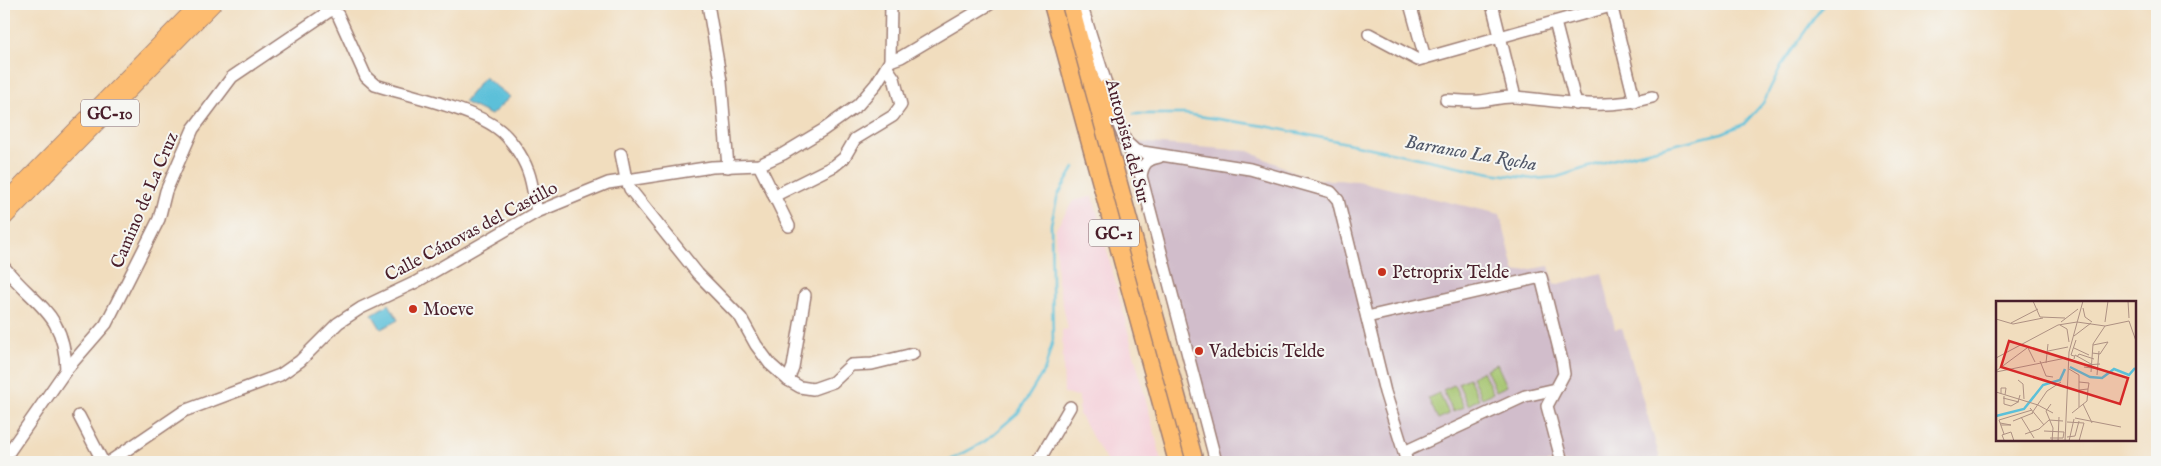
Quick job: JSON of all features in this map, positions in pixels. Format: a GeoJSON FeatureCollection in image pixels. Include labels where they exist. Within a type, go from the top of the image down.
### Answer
{"type":"FeatureCollection","features":[{"type":"Feature","properties":{"kind":"highway","name":"GC-1"},"geometry":{"type":"LineString","coordinates":[[1052,4],[1177,462]]}},
{"type":"Feature","properties":{"kind":"highway","name":"Autopista del Sur"},"geometry":{"type":"LineString","coordinates":[[1070,4],[1194,462]]}},
{"type":"Feature","properties":{"kind":"highway"},"geometry":{"type":"LineString","coordinates":[[1106,88],[1114,166]]}},
{"type":"Feature","properties":{"kind":"main road","name":"GC-10"},"geometry":{"type":"LineString","coordinates":[[4,202],[198,4]]}},
{"type":"Feature","properties":{"kind":"main road","name":"GC-10"},"geometry":{"type":"LineString","coordinates":[[4,219],[214,4]]}},
{"type":"Feature","properties":{"kind":"street"},"geometry":{"type":"LineString","coordinates":[[708,4],[721,81],[728,167]]}},
{"type":"Feature","properties":{"kind":"street"},"geometry":{"type":"LineString","coordinates":[[774,196],[834,166],[844,158],[855,139],[894,116],[901,105],[888,64],[891,4]]}},
{"type":"Feature","properties":{"kind":"street","name":"Calle Cánovas del Castillo"},"geometry":{"type":"LineString","coordinates":[[109,462],[184,411],[280,374],[300,361],[338,322],[361,308],[416,282],[537,212],[608,183],[626,179],[759,165],[783,154],[823,130],[858,105],[888,64],[990,4]]}},
{"type":"Feature","properties":{"kind":"street"},"geometry":{"type":"LineString","coordinates":[[1081,4],[1089,24],[1106,88],[1124,141],[1141,176],[1216,462]]}},
{"type":"Feature","properties":{"kind":"street"},"geometry":{"type":"LineString","coordinates":[[1088,4],[1089,24]]}},
{"type":"Feature","properties":{"kind":"street"},"geometry":{"type":"LineString","coordinates":[[1410,4],[1425,58]]}},
{"type":"Feature","properties":{"kind":"street"},"geometry":{"type":"LineString","coordinates":[[1492,4],[1515,97]]}},
{"type":"Feature","properties":{"kind":"street"},"geometry":{"type":"LineString","coordinates":[[1370,34],[1418,60],[1613,4],[1635,102]]}},
{"type":"Feature","properties":{"kind":"street"},"geometry":{"type":"LineString","coordinates":[[329,7],[338,15],[366,77],[375,85],[454,109],[488,122],[499,129],[522,157],[529,172],[537,212]]}},
{"type":"Feature","properties":{"kind":"street","name":"Camino de La Cruz"},"geometry":{"type":"LineString","coordinates":[[4,460],[66,370],[106,324],[159,219],[166,191],[193,129],[232,76],[329,7]]}},
{"type":"Feature","properties":{"kind":"street"},"geometry":{"type":"LineString","coordinates":[[1555,22],[1576,104]]}},
{"type":"Feature","properties":{"kind":"street"},"geometry":{"type":"LineString","coordinates":[[1446,100],[1480,101],[1500,97],[1515,97],[1576,104],[1625,104],[1652,97]]}},
{"type":"Feature","properties":{"kind":"street"},"geometry":{"type":"LineString","coordinates":[[1124,141],[1136,151],[1160,157],[1250,169],[1331,192],[1338,200],[1385,392],[1406,457],[1525,396],[1556,388]]}},
{"type":"Feature","properties":{"kind":"street"},"geometry":{"type":"LineString","coordinates":[[621,154],[630,189],[698,274],[742,318],[756,345],[770,364],[788,380],[800,387],[813,389],[833,382],[851,365],[872,364],[913,354]]}},
{"type":"Feature","properties":{"kind":"street"},"geometry":{"type":"LineString","coordinates":[[1141,176],[1143,165],[1149,159],[1160,157]]}},
{"type":"Feature","properties":{"kind":"street"},"geometry":{"type":"LineString","coordinates":[[759,165],[789,226]]}},
{"type":"Feature","properties":{"kind":"street"},"geometry":{"type":"LineString","coordinates":[[4,267],[47,311],[59,331],[66,348],[66,370]]}},
{"type":"Feature","properties":{"kind":"street"},"geometry":{"type":"LineString","coordinates":[[1367,317],[1541,277],[1564,374],[1548,406],[1562,462]]}},
{"type":"Feature","properties":{"kind":"street"},"geometry":{"type":"LineString","coordinates":[[788,380],[793,367],[805,295]]}},
{"type":"Feature","properties":{"kind":"street"},"geometry":{"type":"LineString","coordinates":[[1038,462],[1070,407]]}},
{"type":"Feature","properties":{"kind":"street"},"geometry":{"type":"LineString","coordinates":[[79,416],[103,462]]}},
{"type":"Feature","properties":{"kind":"shaded area"},"geometry":{"type":"Polygon","coordinates":[[[1137,142],[1248,151],[1309,179],[1357,181],[1500,214],[1515,272],[1549,266],[1554,285],[1602,273],[1615,329],[1622,328],[1661,462],[1218,462],[1137,175],[1137,142]]]}},
{"type":"Feature","properties":{"kind":"shaded area"},"geometry":{"type":"Polygon","coordinates":[[[1093,196],[1162,462],[1107,462],[1079,414],[1079,396],[1064,394],[1062,330],[1068,329],[1057,276],[1055,230],[1073,201],[1093,196]]]}},
{"type":"Feature","properties":{"kind":"green space"},"geometry":{"type":"Polygon","coordinates":[[[1497,364],[1507,386],[1496,391],[1486,369],[1497,364]]]}},
{"type":"Feature","properties":{"kind":"green space"},"geometry":{"type":"Polygon","coordinates":[[[1483,371],[1493,393],[1482,398],[1472,377],[1483,371]]]}},
{"type":"Feature","properties":{"kind":"green space"},"geometry":{"type":"Polygon","coordinates":[[[1469,378],[1479,399],[1468,405],[1458,383],[1469,378]]]}},
{"type":"Feature","properties":{"kind":"green space"},"geometry":{"type":"Polygon","coordinates":[[[1454,385],[1464,407],[1453,412],[1443,390],[1454,385]]]}},
{"type":"Feature","properties":{"kind":"green space"},"geometry":{"type":"Polygon","coordinates":[[[1439,393],[1449,414],[1438,419],[1428,398],[1439,393]]]}},
{"type":"Feature","properties":{"kind":"water"},"geometry":{"type":"Polygon","coordinates":[[[484,77],[510,97],[491,115],[464,102],[484,77]]]}},
{"type":"Feature","properties":{"kind":"water"},"geometry":{"type":"Polygon","coordinates":[[[389,304],[398,320],[381,329],[372,314],[389,304]]]}},
{"type":"Feature","properties":{"kind":"waterway","name":"Barranco La Rocha"},"geometry":{"type":"LineString","coordinates":[[1134,114],[1185,114],[1265,126],[1491,173],[1533,179],[1557,177],[1611,160],[1722,133],[1744,124],[1763,103],[1781,66],[1824,4]]}},
{"type":"Feature","properties":{"kind":"waterway","name":"Barranco La Rocha"},"geometry":{"type":"LineString","coordinates":[[947,462],[984,442],[1018,413],[1045,369],[1053,340],[1051,224],[1058,195],[1074,168]]}},
{"type":"Feature","properties":{"kind":"place","name":"Petroprix Telde"},"geometry":{"type":"Point","coordinates":[1382,272]}},
{"type":"Feature","properties":{"kind":"place","name":"Moeve"},"geometry":{"type":"Point","coordinates":[413,309]}},
{"type":"Feature","properties":{"kind":"place","name":"Vadebicis Telde"},"geometry":{"type":"Point","coordinates":[1199,351]}}]}
